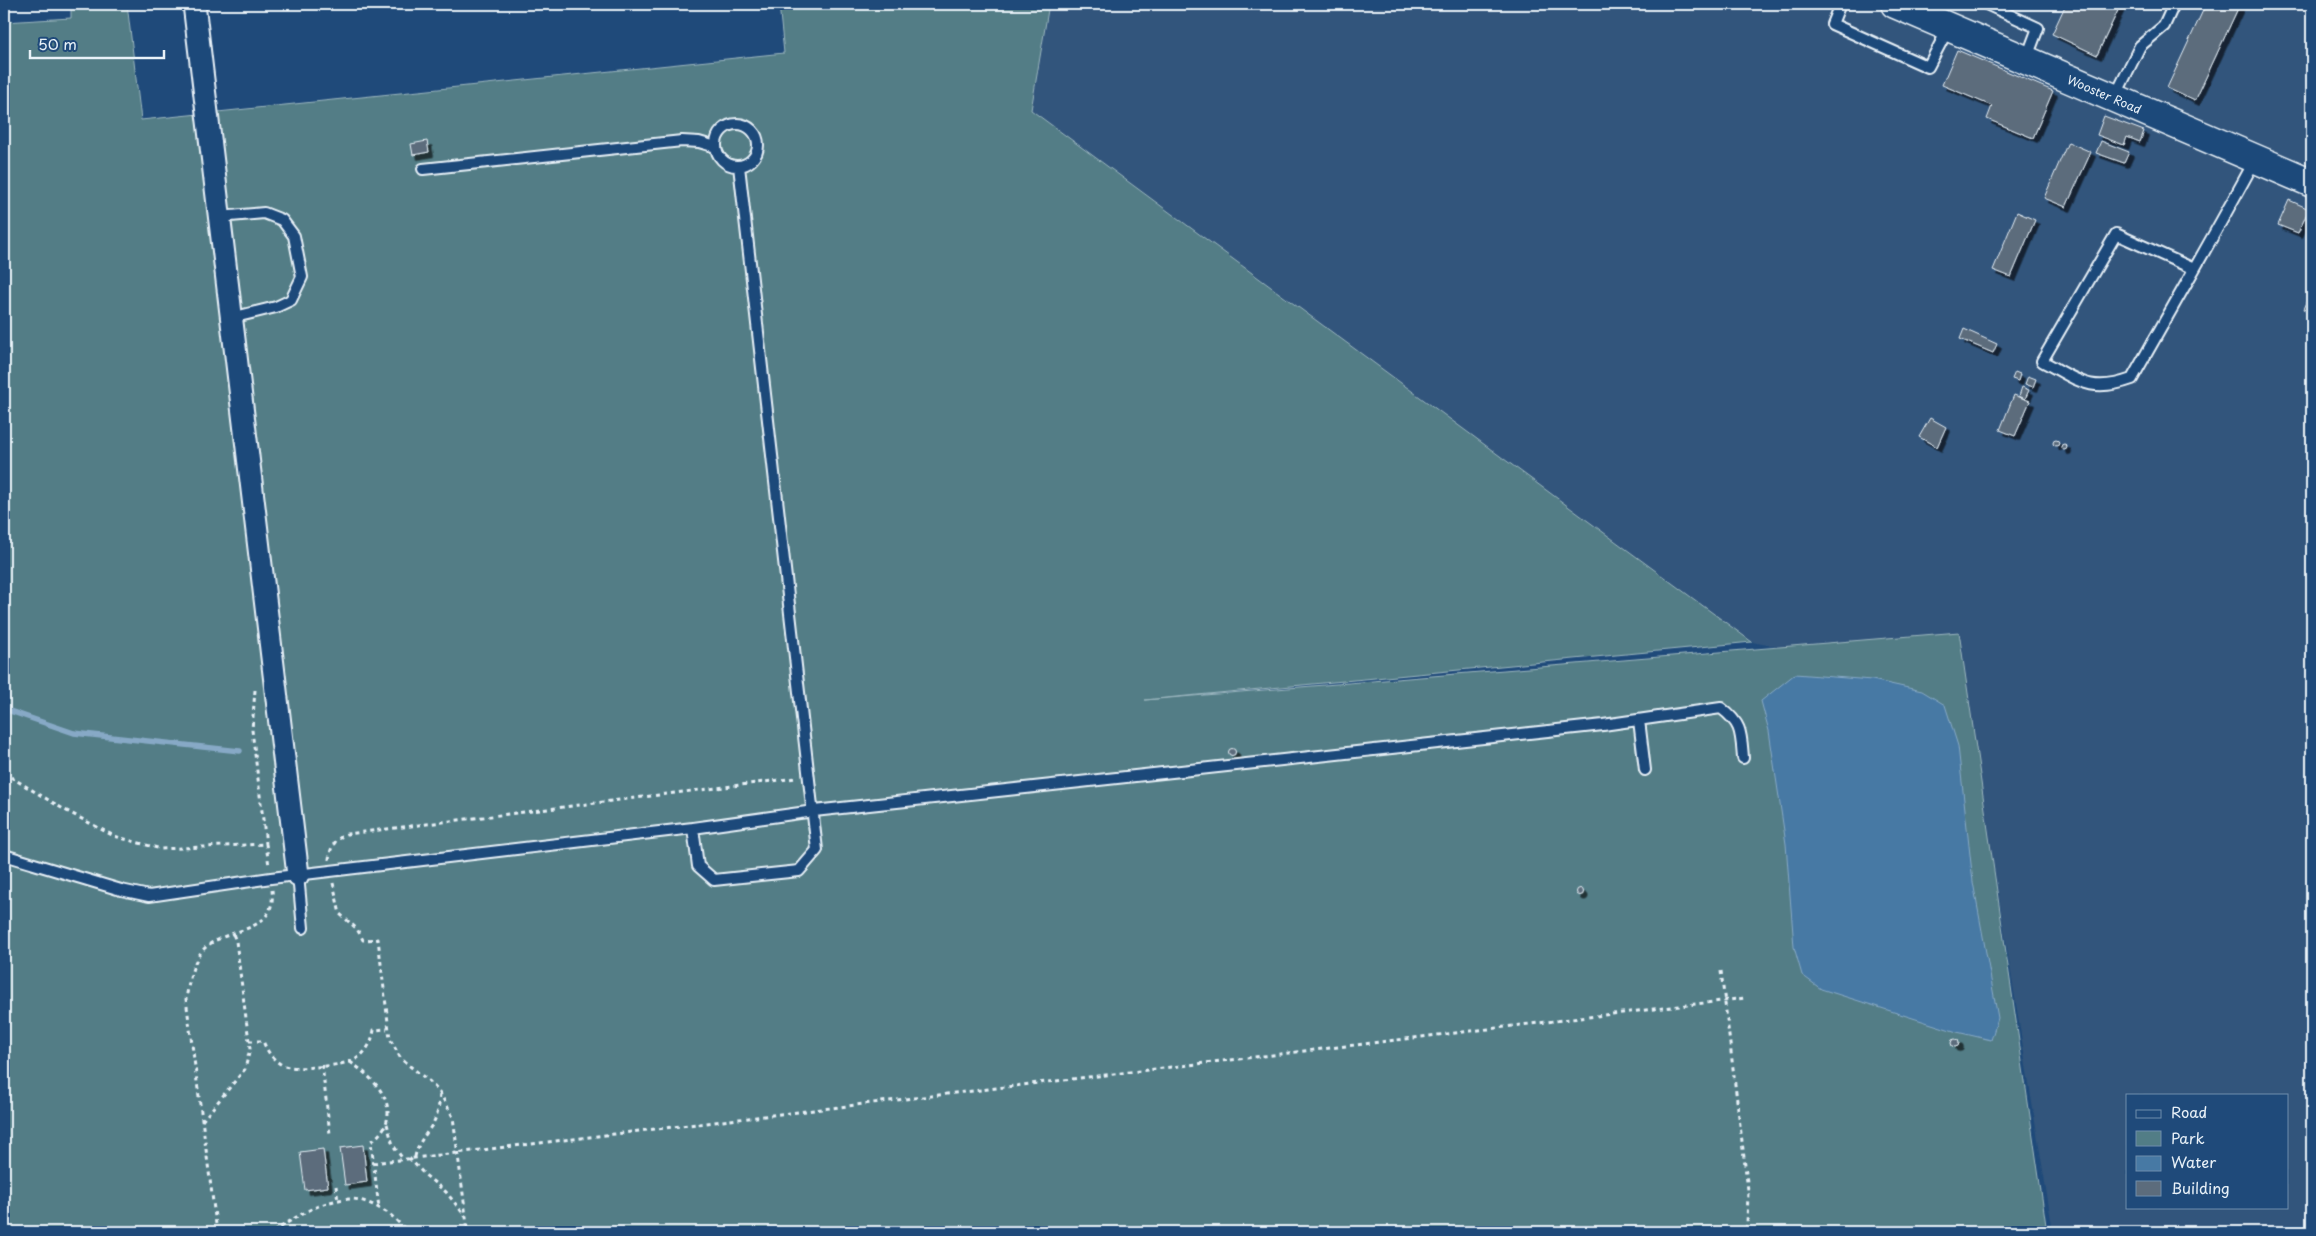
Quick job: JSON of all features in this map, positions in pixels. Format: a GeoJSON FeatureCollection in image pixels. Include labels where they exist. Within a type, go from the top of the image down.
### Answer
{"type":"FeatureCollection","features":[{"type":"Feature","properties":{"kind":"street"},"geometry":{"type":"LineString","coordinates":[[194,4],[298,875]]}},
{"type":"Feature","properties":{"kind":"street","name":"Wooster Road"},"geometry":{"type":"LineString","coordinates":[[1896,4],[2312,183]]}},
{"type":"Feature","properties":{"kind":"lane"},"geometry":{"type":"LineString","coordinates":[[1840,4],[1832,24],[1928,67],[1949,27]]}},
{"type":"Feature","properties":{"kind":"lane"},"geometry":{"type":"LineString","coordinates":[[1986,4],[2038,28],[2026,60]]}},
{"type":"Feature","properties":{"kind":"lane"},"geometry":{"type":"LineString","coordinates":[[2114,98],[2140,46],[2164,26],[2174,4]]}},
{"type":"Feature","properties":{"kind":"lane"},"geometry":{"type":"LineString","coordinates":[[737,124],[750,129],[758,141],[756,154],[746,164],[739,166],[727,163],[718,154],[716,147],[720,134],[730,125],[737,124]]}},
{"type":"Feature","properties":{"kind":"lane"},"geometry":{"type":"LineString","coordinates":[[423,169],[682,141],[698,142],[716,147]]}},
{"type":"Feature","properties":{"kind":"lane"},"geometry":{"type":"LineString","coordinates":[[2194,270],[2116,234],[2042,361],[2089,386],[2111,387],[2132,379],[2194,270],[2255,159]]}},
{"type":"Feature","properties":{"kind":"lane"},"geometry":{"type":"LineString","coordinates":[[693,828],[698,866],[714,880],[799,871],[817,850],[739,166]]}},
{"type":"Feature","properties":{"kind":"lane"},"geometry":{"type":"LineString","coordinates":[[219,217],[264,213],[282,220],[294,236],[302,276],[291,300],[276,307],[231,318]]}},
{"type":"Feature","properties":{"kind":"lane"},"geometry":{"type":"LineString","coordinates":[[4,855],[121,890],[149,896],[270,878],[693,828],[814,811],[1639,720],[1721,708],[1734,718],[1738,725],[1741,732],[1744,758]]}},
{"type":"Feature","properties":{"kind":"lane"},"geometry":{"type":"LineString","coordinates":[[1639,720],[1645,770]]}},
{"type":"Feature","properties":{"kind":"lane"},"geometry":{"type":"LineString","coordinates":[[298,875],[303,928]]}},
{"type":"Feature","properties":{"kind":"path"},"geometry":{"type":"LineString","coordinates":[[468,1232],[453,1117],[440,1092],[401,1059],[390,1039],[387,1028],[378,939],[363,940],[358,930],[340,914],[328,858],[332,846],[338,838],[347,834],[799,778],[798,768]]}},
{"type":"Feature","properties":{"kind":"path"},"geometry":{"type":"LineString","coordinates":[[4,773],[65,810],[114,836],[161,849],[266,844],[273,898],[270,910],[262,921],[202,950],[190,973],[186,999],[216,1231],[221,1232]]}},
{"type":"Feature","properties":{"kind":"path"},"geometry":{"type":"LineString","coordinates":[[202,1121],[245,1069],[250,1049],[236,940],[233,934]]}},
{"type":"Feature","properties":{"kind":"path"},"geometry":{"type":"LineString","coordinates":[[1721,972],[1748,1190],[1747,1224],[1744,1232]]}},
{"type":"Feature","properties":{"kind":"path"},"geometry":{"type":"LineString","coordinates":[[373,1163],[1746,998]]}},
{"type":"Feature","properties":{"kind":"path"},"geometry":{"type":"LineString","coordinates":[[249,1041],[263,1041],[267,1051],[284,1066],[293,1068],[322,1066],[350,1062],[365,1051],[372,1041],[374,1030],[387,1028]]}},
{"type":"Feature","properties":{"kind":"path"},"geometry":{"type":"LineString","coordinates":[[350,1062],[378,1085],[388,1103],[387,1124],[393,1145],[403,1159]]}},
{"type":"Feature","properties":{"kind":"path"},"geometry":{"type":"LineString","coordinates":[[322,1066],[330,1134]]}},
{"type":"Feature","properties":{"kind":"path"},"geometry":{"type":"LineString","coordinates":[[415,1157],[422,1139],[431,1128],[438,1111],[440,1092]]}},
{"type":"Feature","properties":{"kind":"path"},"geometry":{"type":"LineString","coordinates":[[379,1208],[370,1142],[379,1135],[387,1124]]}},
{"type":"Feature","properties":{"kind":"path"},"geometry":{"type":"LineString","coordinates":[[409,1158],[425,1176],[446,1192],[466,1217]]}},
{"type":"Feature","properties":{"kind":"path"},"geometry":{"type":"LineString","coordinates":[[336,1186],[338,1201]]}},
{"type":"Feature","properties":{"kind":"path"},"geometry":{"type":"LineString","coordinates":[[274,1232],[323,1204],[351,1199],[379,1208],[390,1214],[410,1232]]}},
{"type":"Feature","properties":{"kind":"shaded area"},"geometry":{"type":"Polygon","coordinates":[[[1049,4],[2312,4],[2312,1232],[2053,1232],[1964,684],[1752,642],[1031,110],[1049,4]]]}},
{"type":"Feature","properties":{"kind":"green space"},"geometry":{"type":"Polygon","coordinates":[[[71,4],[127,4],[141,120],[784,53],[779,4],[1049,4],[1031,110],[1752,642],[1145,700],[1959,632],[2047,1232],[4,1232],[4,22],[71,18],[71,4]]]}},
{"type":"Feature","properties":{"kind":"water"},"geometry":{"type":"Polygon","coordinates":[[[1795,674],[1872,680],[1922,691],[1945,705],[1958,746],[1973,882],[1998,1018],[1991,1040],[1957,1032],[1821,989],[1802,975],[1794,947],[1786,844],[1769,731],[1761,701],[1795,674]]]}},
{"type":"Feature","properties":{"kind":"building"},"geometry":{"type":"Polygon","coordinates":[[[2066,4],[2121,4],[2097,55],[2052,34],[2066,4]]]}},
{"type":"Feature","properties":{"kind":"building"},"geometry":{"type":"Polygon","coordinates":[[[2206,4],[2240,4],[2195,101],[2167,88],[2206,4]]]}},
{"type":"Feature","properties":{"kind":"building"},"geometry":{"type":"Polygon","coordinates":[[[1957,50],[2053,91],[2033,138],[1987,119],[1992,106],[1942,85],[1957,50]]]}},
{"type":"Feature","properties":{"kind":"building"},"geometry":{"type":"Polygon","coordinates":[[[2104,116],[2144,131],[2140,142],[2127,137],[2124,145],[2097,135],[2104,116]]]}},
{"type":"Feature","properties":{"kind":"building"},"geometry":{"type":"Polygon","coordinates":[[[427,141],[429,152],[413,155],[411,144],[427,141]]]}},
{"type":"Feature","properties":{"kind":"building"},"geometry":{"type":"Polygon","coordinates":[[[2101,141],[2129,152],[2124,163],[2096,153],[2101,141]]]}},
{"type":"Feature","properties":{"kind":"building"},"geometry":{"type":"Polygon","coordinates":[[[2068,142],[2091,152],[2066,207],[2044,198],[2068,142]]]}},
{"type":"Feature","properties":{"kind":"building"},"geometry":{"type":"Polygon","coordinates":[[[2289,200],[2309,209],[2298,233],[2278,225],[2289,200]]]}},
{"type":"Feature","properties":{"kind":"building"},"geometry":{"type":"Polygon","coordinates":[[[2017,212],[2035,220],[2011,277],[1993,270],[2017,212]]]}},
{"type":"Feature","properties":{"kind":"building"},"geometry":{"type":"Polygon","coordinates":[[[2312,289],[2312,313],[2303,309],[2312,289]]]}},
{"type":"Feature","properties":{"kind":"building"},"geometry":{"type":"Polygon","coordinates":[[[1964,329],[1997,344],[1993,353],[1960,339],[1964,329]]]}},
{"type":"Feature","properties":{"kind":"building"},"geometry":{"type":"Polygon","coordinates":[[[2015,372],[2020,374],[2018,381],[2012,379],[2015,372]]]}},
{"type":"Feature","properties":{"kind":"building"},"geometry":{"type":"Polygon","coordinates":[[[2028,376],[2036,379],[2033,387],[2025,384],[2028,376]]]}},
{"type":"Feature","properties":{"kind":"building"},"geometry":{"type":"Polygon","coordinates":[[[2022,387],[2029,390],[2025,399],[2019,396],[2022,387]]]}},
{"type":"Feature","properties":{"kind":"building"},"geometry":{"type":"Polygon","coordinates":[[[2014,395],[2030,401],[2015,436],[2000,430],[2014,395]]]}},
{"type":"Feature","properties":{"kind":"building"},"geometry":{"type":"Polygon","coordinates":[[[1930,418],[1946,427],[1937,447],[1919,437],[1930,418]]]}},
{"type":"Feature","properties":{"kind":"building"},"geometry":{"type":"Polygon","coordinates":[[[2056,440],[2059,443],[2056,446],[2053,443],[2056,440]]]}},
{"type":"Feature","properties":{"kind":"building"},"geometry":{"type":"Polygon","coordinates":[[[2064,444],[2067,447],[2064,450],[2061,447],[2064,444]]]}},
{"type":"Feature","properties":{"kind":"building"},"geometry":{"type":"Polygon","coordinates":[[[1232,749],[1235,752],[1232,755],[1229,752],[1232,749]]]}},
{"type":"Feature","properties":{"kind":"building"},"geometry":{"type":"Polygon","coordinates":[[[1580,888],[1584,892],[1580,896],[1576,892],[1580,888]]]}},
{"type":"Feature","properties":{"kind":"building"},"geometry":{"type":"Polygon","coordinates":[[[1955,1039],[1959,1043],[1955,1047],[1951,1043],[1955,1039]]]}},
{"type":"Feature","properties":{"kind":"building"},"geometry":{"type":"Polygon","coordinates":[[[363,1145],[367,1182],[345,1185],[340,1148],[363,1145]]]}},
{"type":"Feature","properties":{"kind":"building"},"geometry":{"type":"Polygon","coordinates":[[[323,1149],[328,1187],[305,1190],[300,1152],[323,1149]]]}},
{"type":"Feature","properties":{"kind":"waterway"},"geometry":{"type":"LineString","coordinates":[[4,709],[74,733],[240,751]]}}]}
